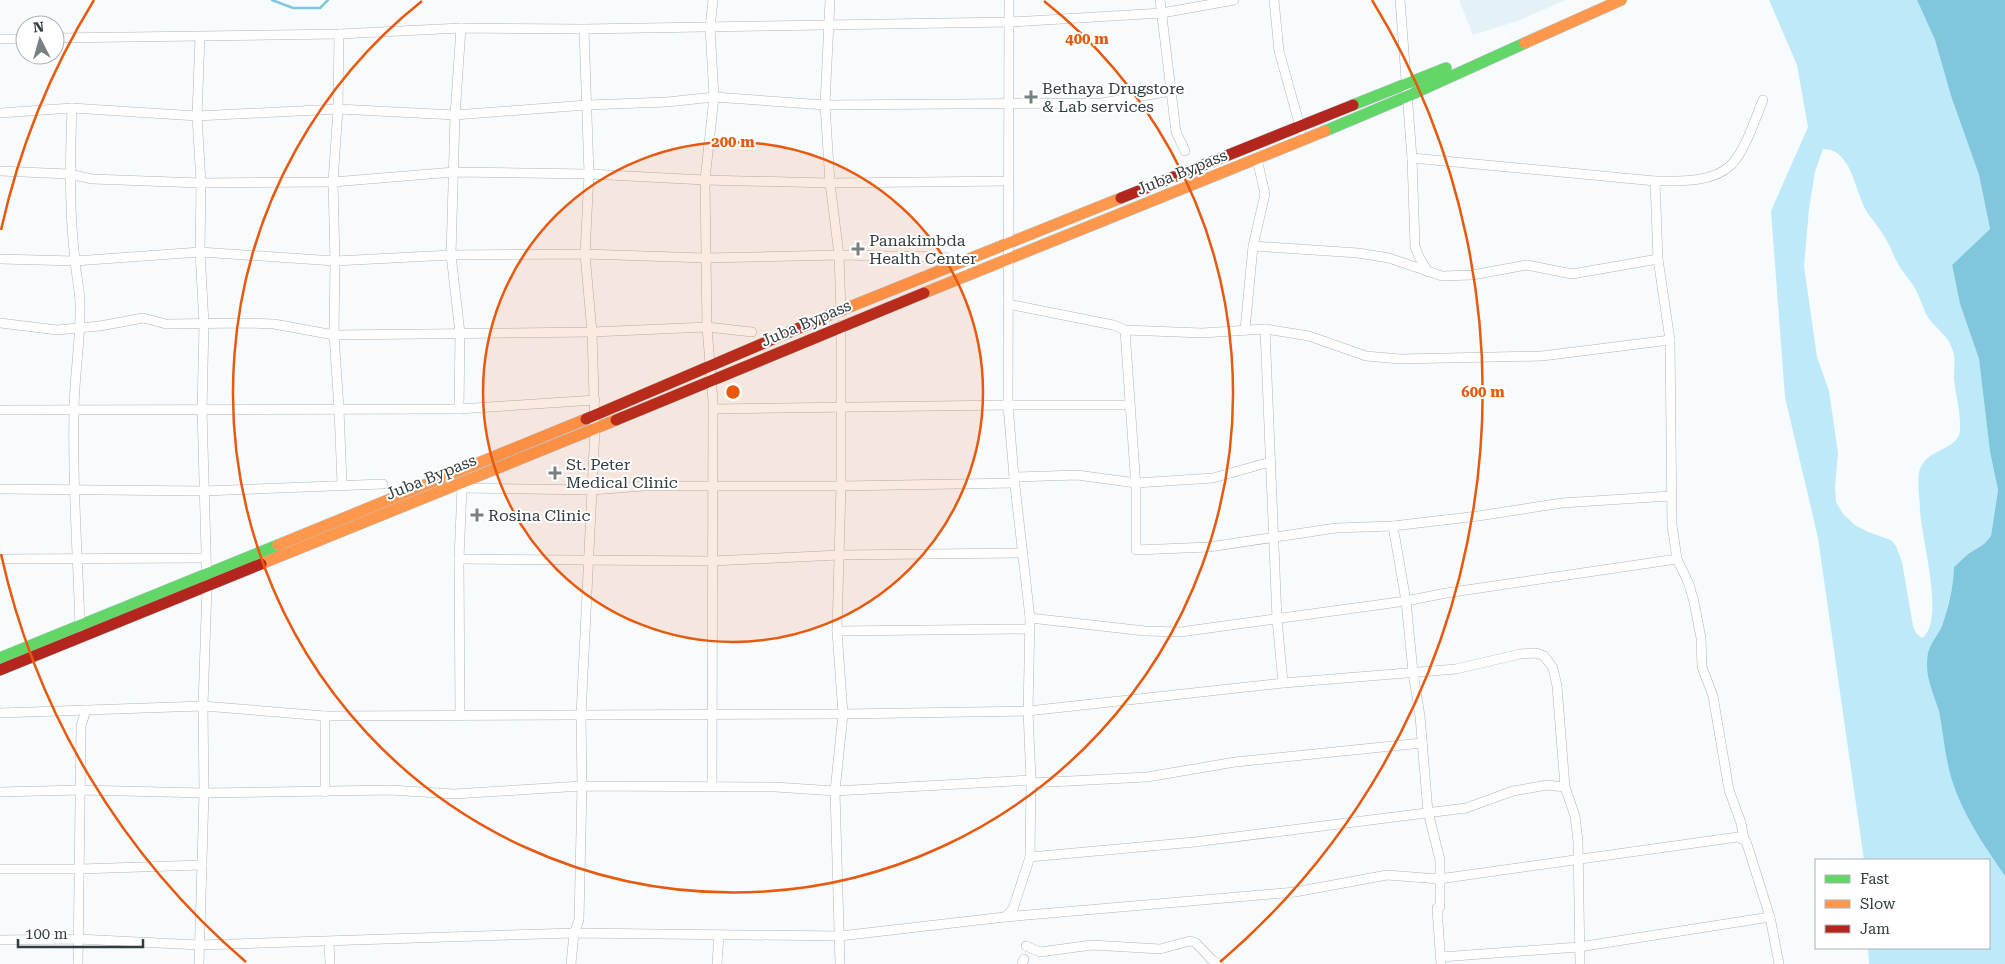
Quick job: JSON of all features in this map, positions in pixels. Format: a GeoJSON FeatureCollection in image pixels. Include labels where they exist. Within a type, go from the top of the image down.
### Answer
{"type":"FeatureCollection","features":[{"type":"Feature","properties":{"kind":"main road","name":"Juba Bypass"},"geometry":{"type":"LineString","coordinates":[[0,670],[207,574],[595,415],[841,310],[1617,0]]}},
{"type":"Feature","properties":{"kind":"main road","name":"Juba Bypass"},"geometry":{"type":"LineString","coordinates":[[0,658],[80,632],[207,586],[460,486],[842,326],[1304,140],[1408,96],[1621,0]]}},
{"type":"Feature","properties":{"kind":"street"},"geometry":{"type":"LineString","coordinates":[[712,787],[714,409],[707,327],[705,180],[714,97],[710,27],[713,0]]}},
{"type":"Feature","properties":{"kind":"street"},"geometry":{"type":"LineString","coordinates":[[830,0],[825,105],[830,183],[839,255],[842,326],[841,486],[837,631],[843,714],[835,791],[840,964]]}},
{"type":"Feature","properties":{"kind":"street"},"geometry":{"type":"LineString","coordinates":[[1005,917],[1012,909],[1030,857],[1031,781],[1028,710],[1030,618],[1014,480],[1008,404],[1009,0]]}},
{"type":"Feature","properties":{"kind":"street"},"geometry":{"type":"LineString","coordinates":[[1160,0],[1176,132],[1185,151]]}},
{"type":"Feature","properties":{"kind":"street"},"geometry":{"type":"LineString","coordinates":[[65,38],[339,34],[460,28],[584,29],[1010,22],[1162,12],[1234,0]]}},
{"type":"Feature","properties":{"kind":"street"},"geometry":{"type":"LineString","coordinates":[[1274,0],[1279,51],[1304,140]]}},
{"type":"Feature","properties":{"kind":"street"},"geometry":{"type":"LineString","coordinates":[[1400,0],[1412,158],[1415,246],[1428,272]]}},
{"type":"Feature","properties":{"kind":"street"},"geometry":{"type":"LineString","coordinates":[[459,409],[460,333],[451,255],[455,115],[460,28]]}},
{"type":"Feature","properties":{"kind":"street"},"geometry":{"type":"LineString","coordinates":[[571,964],[574,933],[579,920],[582,786],[581,715],[595,429],[592,332],[585,254],[589,174],[584,29]]}},
{"type":"Feature","properties":{"kind":"street"},"geometry":{"type":"LineString","coordinates":[[339,34],[338,109],[333,182],[334,335],[342,484]]}},
{"type":"Feature","properties":{"kind":"street"},"geometry":{"type":"LineString","coordinates":[[199,964],[207,586],[202,410],[204,324],[200,252],[201,183],[197,116],[200,37]]}},
{"type":"Feature","properties":{"kind":"street"},"geometry":{"type":"LineString","coordinates":[[0,39],[15,39]]}},
{"type":"Feature","properties":{"kind":"street"},"geometry":{"type":"LineString","coordinates":[[0,113],[72,108],[197,116],[338,109],[455,115],[587,105],[666,102],[714,97],[825,105],[1102,103],[1171,91]]}},
{"type":"Feature","properties":{"kind":"street"},"geometry":{"type":"LineString","coordinates":[[1412,158],[1655,181],[1688,181],[1718,174],[1730,166],[1741,151],[1763,100]]}},
{"type":"Feature","properties":{"kind":"street"},"geometry":{"type":"LineString","coordinates":[[72,108],[69,174],[81,326],[74,410],[74,490],[80,632]]}},
{"type":"Feature","properties":{"kind":"street"},"geometry":{"type":"LineString","coordinates":[[1245,330],[1253,246],[1265,194],[1257,159]]}},
{"type":"Feature","properties":{"kind":"street"},"geometry":{"type":"LineString","coordinates":[[0,171],[69,174],[92,179],[201,183],[333,182],[454,172],[589,174],[705,180],[830,183],[1009,181]]}},
{"type":"Feature","properties":{"kind":"street"},"geometry":{"type":"LineString","coordinates":[[1655,181],[1658,258],[1670,340],[1670,496],[1677,559],[1694,602],[1701,638],[1702,667],[1713,696],[1722,759],[1729,790],[1770,917],[1779,964]]}},
{"type":"Feature","properties":{"kind":"street"},"geometry":{"type":"LineString","coordinates":[[1253,246],[1358,253],[1389,258],[1442,276],[1472,275],[1527,264],[1572,274],[1658,258]]}},
{"type":"Feature","properties":{"kind":"street"},"geometry":{"type":"LineString","coordinates":[[0,259],[75,261],[200,252],[335,261],[451,255],[585,254],[706,258],[839,255],[945,257]]}},
{"type":"Feature","properties":{"kind":"street"},"geometry":{"type":"LineString","coordinates":[[1008,304],[1113,325],[1125,330],[1202,333],[1265,329],[1309,336],[1366,356],[1400,360],[1542,356],[1670,340]]}},
{"type":"Feature","properties":{"kind":"street"},"geometry":{"type":"LineString","coordinates":[[0,323],[42,329],[64,329],[81,326],[100,326],[143,318],[166,324],[274,324],[334,335],[592,332],[707,327],[752,332]]}},
{"type":"Feature","properties":{"kind":"street"},"geometry":{"type":"LineString","coordinates":[[1265,329],[1277,619],[1282,683]]}},
{"type":"Feature","properties":{"kind":"street"},"geometry":{"type":"LineString","coordinates":[[1125,330],[1136,483],[1136,550],[1209,547],[1336,528],[1393,526],[1478,516],[1562,503],[1670,496]]}},
{"type":"Feature","properties":{"kind":"street"},"geometry":{"type":"LineString","coordinates":[[0,410],[459,409],[595,400]]}},
{"type":"Feature","properties":{"kind":"street"},"geometry":{"type":"LineString","coordinates":[[714,409],[1008,404],[1130,405]]}},
{"type":"Feature","properties":{"kind":"street"},"geometry":{"type":"LineString","coordinates":[[460,716],[460,486],[592,490],[644,486],[841,486],[1014,480],[1077,474],[1136,483],[1214,478],[1270,462]]}},
{"type":"Feature","properties":{"kind":"street"},"geometry":{"type":"LineString","coordinates":[[0,489],[204,491],[342,484],[383,484]]}},
{"type":"Feature","properties":{"kind":"street"},"geometry":{"type":"LineString","coordinates":[[1393,526],[1406,601],[1413,672],[1420,716],[1428,812],[1440,860],[1440,907],[1437,908],[1441,961],[1579,947],[1770,917]]}},
{"type":"Feature","properties":{"kind":"street"},"geometry":{"type":"LineString","coordinates":[[459,559],[713,561],[839,555],[1023,552]]}},
{"type":"Feature","properties":{"kind":"street"},"geometry":{"type":"LineString","coordinates":[[0,559],[206,558]]}},
{"type":"Feature","properties":{"kind":"street"},"geometry":{"type":"LineString","coordinates":[[1030,618],[1145,631],[1180,632],[1406,601],[1446,593],[1677,559]]}},
{"type":"Feature","properties":{"kind":"street"},"geometry":{"type":"LineString","coordinates":[[837,631],[1029,628]]}},
{"type":"Feature","properties":{"kind":"street"},"geometry":{"type":"LineString","coordinates":[[0,713],[203,706],[325,716],[843,714],[1028,710],[1282,683],[1456,668],[1520,654],[1536,653],[1544,656],[1553,668],[1557,686],[1566,787],[1575,816],[1578,860],[1580,964]]}},
{"type":"Feature","properties":{"kind":"street"},"geometry":{"type":"LineString","coordinates":[[78,964],[81,726],[86,710]]}},
{"type":"Feature","properties":{"kind":"street"},"geometry":{"type":"LineString","coordinates":[[325,716],[326,792]]}},
{"type":"Feature","properties":{"kind":"street"},"geometry":{"type":"LineString","coordinates":[[0,792],[80,790],[204,793],[390,790],[454,794],[582,786],[775,787],[835,791],[1147,777],[1235,762],[1422,743]]}},
{"type":"Feature","properties":{"kind":"street"},"geometry":{"type":"LineString","coordinates":[[1030,857],[1195,842],[1466,808],[1513,791],[1547,785],[1566,787]]}},
{"type":"Feature","properties":{"kind":"street"},"geometry":{"type":"LineString","coordinates":[[0,940],[78,939],[199,945],[574,933],[840,936],[1005,917],[1295,892],[1387,875],[1439,879],[1726,837],[1744,839]]}},
{"type":"Feature","properties":{"kind":"street"},"geometry":{"type":"LineString","coordinates":[[0,869],[80,869],[202,864]]}},
{"type":"Feature","properties":{"kind":"street"},"geometry":{"type":"LineString","coordinates":[[718,964],[719,936]]}},
{"type":"Feature","properties":{"kind":"street"},"geometry":{"type":"LineString","coordinates":[[329,942],[330,964]]}},
{"type":"Feature","properties":{"kind":"street"},"geometry":{"type":"LineString","coordinates":[[1026,946],[1040,952],[1092,945],[1160,949],[1192,942],[1196,943],[1212,960],[1219,964]]}},
{"type":"Feature","properties":{"kind":"shaded area"},"geometry":{"type":"Polygon","coordinates":[[[1459,0],[1566,0],[1517,21],[1473,35],[1459,0]]]}},
{"type":"Feature","properties":{"kind":"shaded area"},"geometry":{"type":"Polygon","coordinates":[[[1769,0],[1917,0],[1935,40],[1951,96],[1979,175],[1990,229],[1952,265],[1960,304],[1979,359],[1990,452],[1998,490],[1991,536],[1984,544],[1968,554],[1954,567],[1954,582],[1942,627],[1929,651],[1948,765],[1960,801],[1989,853],[2005,876],[2005,964],[1869,964],[1868,949],[1990,949],[1990,859],[1864,859],[1818,538],[1785,397],[1771,211],[1808,127],[1797,65],[1769,0]],[[1823,149],[1815,172],[1809,209],[1804,266],[1817,357],[1829,391],[1838,453],[1835,487],[1836,502],[1843,514],[1855,525],[1891,540],[1896,546],[1902,562],[1913,626],[1916,633],[1922,638],[1929,629],[1932,615],[1932,598],[1921,523],[1918,478],[1922,465],[1926,460],[1951,444],[1959,435],[1960,422],[1954,378],[1954,356],[1949,342],[1928,318],[1915,288],[1898,264],[1884,236],[1869,215],[1852,174],[1841,156],[1833,151],[1823,149]]]}},
{"type":"Feature","properties":{"kind":"shaded area"},"geometry":{"type":"Polygon","coordinates":[[[1917,0],[2005,0],[2005,876],[1979,837],[1957,794],[1948,765],[1939,712],[1927,669],[1928,653],[1942,626],[1948,604],[1954,567],[1968,554],[1984,544],[1991,536],[1998,490],[1990,452],[1979,359],[1960,304],[1952,265],[1990,229],[1979,175],[1951,96],[1935,40],[1917,0]]]}},
{"type":"Feature","properties":{"kind":"waterway"},"geometry":{"type":"LineString","coordinates":[[272,0],[293,8],[320,8],[328,0]]}},
{"type":"Feature","properties":{"kind":"traffic: fast"},"geometry":{"type":"LineString","coordinates":[[1325,131],[1525,43]]}},
{"type":"Feature","properties":{"kind":"traffic: fast"},"geometry":{"type":"LineString","coordinates":[[1353,105],[1446,68]]}},
{"type":"Feature","properties":{"kind":"traffic: fast"},"geometry":{"type":"LineString","coordinates":[[0,658],[278,545]]}},
{"type":"Feature","properties":{"kind":"traffic: slow"},"geometry":{"type":"LineString","coordinates":[[1525,43],[1621,0]]}},
{"type":"Feature","properties":{"kind":"traffic: slow"},"geometry":{"type":"LineString","coordinates":[[924,293],[1325,131]]}},
{"type":"Feature","properties":{"kind":"traffic: slow"},"geometry":{"type":"LineString","coordinates":[[827,316],[1121,198]]}},
{"type":"Feature","properties":{"kind":"traffic: slow"},"geometry":{"type":"LineString","coordinates":[[278,545],[586,419]]}},
{"type":"Feature","properties":{"kind":"traffic: slow"},"geometry":{"type":"LineString","coordinates":[[261,564],[616,420]]}},
{"type":"Feature","properties":{"kind":"traffic: jam"},"geometry":{"type":"LineString","coordinates":[[1121,198],[1353,105]]}},
{"type":"Feature","properties":{"kind":"traffic: jam"},"geometry":{"type":"LineString","coordinates":[[616,420],[924,293]]}},
{"type":"Feature","properties":{"kind":"traffic: jam"},"geometry":{"type":"LineString","coordinates":[[586,419],[827,316]]}},
{"type":"Feature","properties":{"kind":"traffic: jam"},"geometry":{"type":"LineString","coordinates":[[0,670],[261,564]]}},
{"type":"Feature","properties":{"kind":"place","name":"Bethaya Drugstore & Lab services"},"geometry":{"type":"Point","coordinates":[1031,97]}},
{"type":"Feature","properties":{"kind":"place","name":"Panakimbda Health Center"},"geometry":{"type":"Point","coordinates":[858,249]}},
{"type":"Feature","properties":{"kind":"place","name":"St. Peter Medical Clinic"},"geometry":{"type":"Point","coordinates":[555,473]}},
{"type":"Feature","properties":{"kind":"place","name":"Rosina Clinic"},"geometry":{"type":"Point","coordinates":[477,515]}}]}
